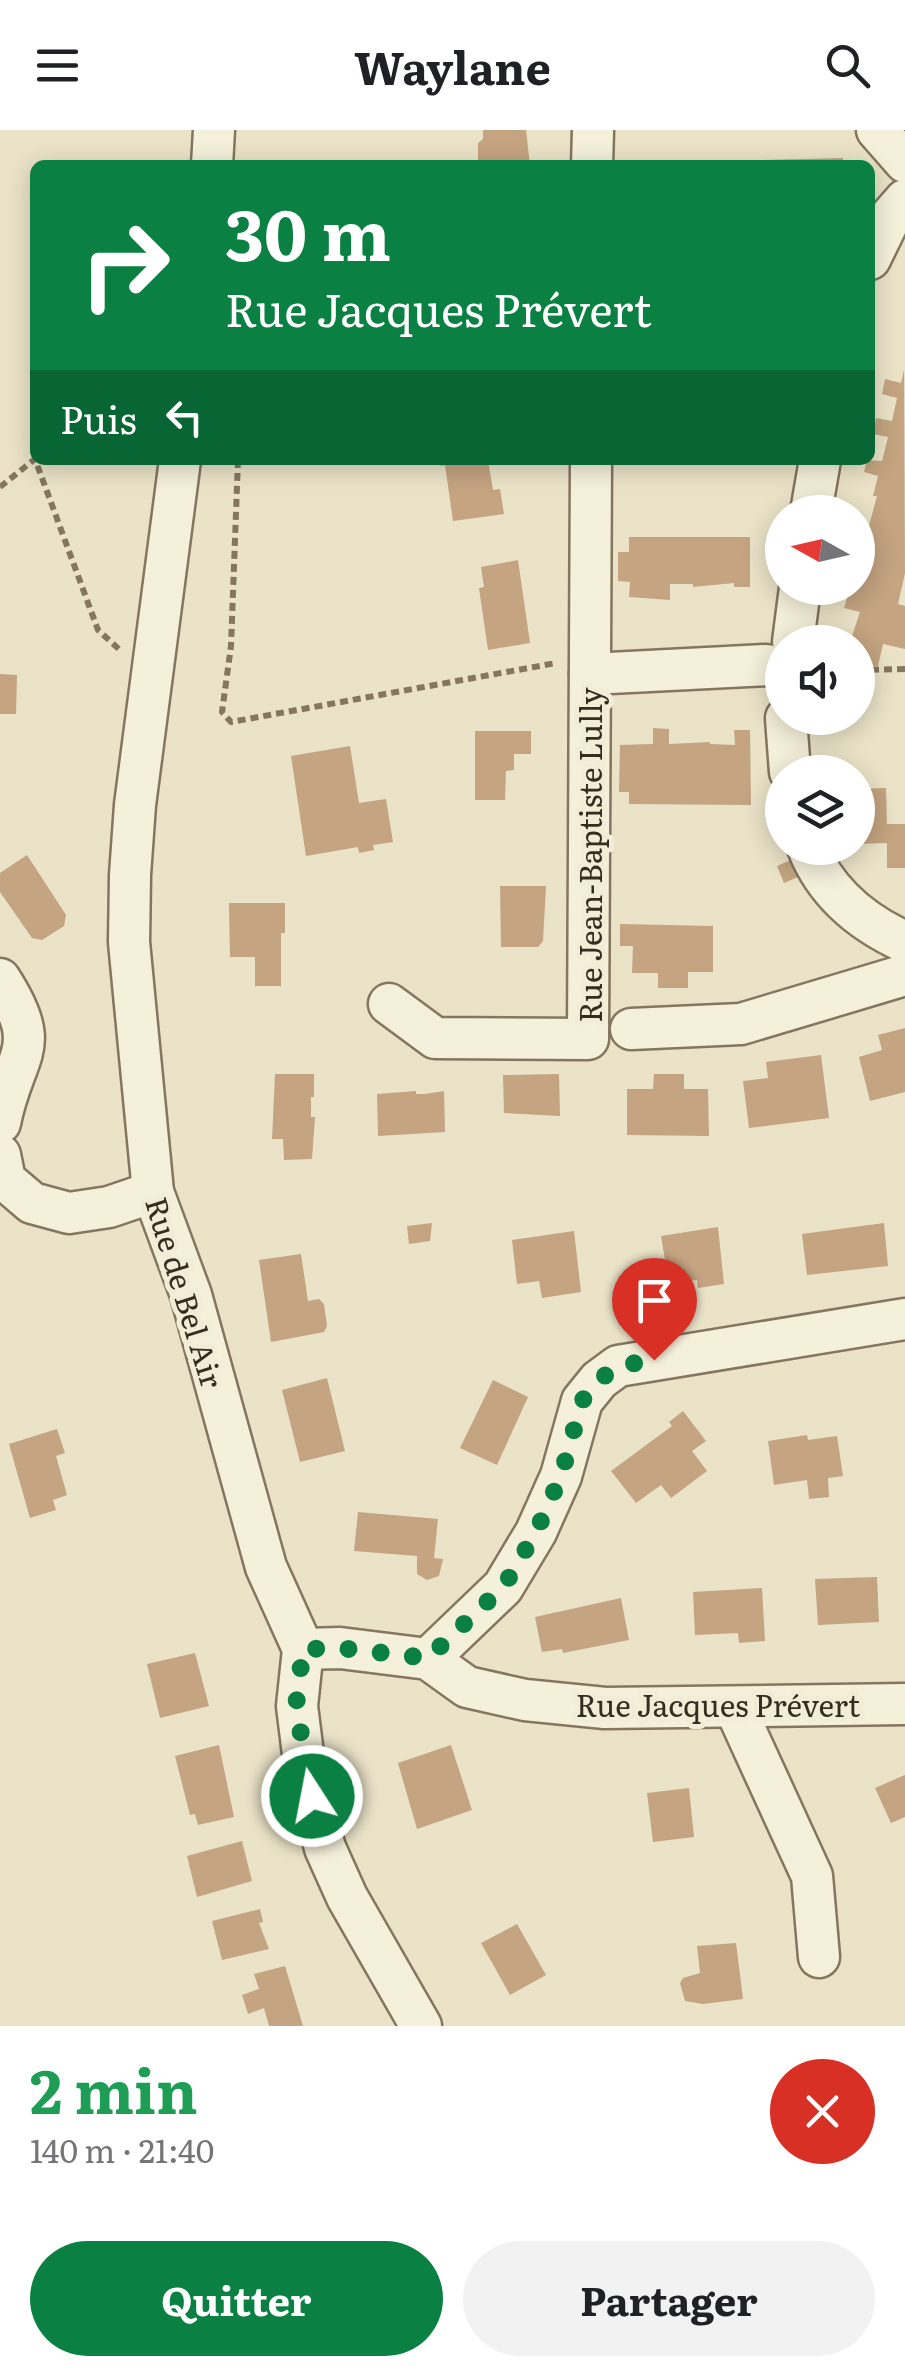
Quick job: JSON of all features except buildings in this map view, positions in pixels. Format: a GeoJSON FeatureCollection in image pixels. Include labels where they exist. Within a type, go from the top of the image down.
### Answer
{"type":"FeatureCollection","features":[{"type":"Feature","properties":{"kind":"street"},"geometry":{"type":"LineString","coordinates":[[212,160],[214,130]]}},
{"type":"Feature","properties":{"kind":"street"},"geometry":{"type":"LineString","coordinates":[[592,130],[592,160]]}},
{"type":"Feature","properties":{"kind":"street"},"geometry":{"type":"LineString","coordinates":[[877,130],[905,162]]}},
{"type":"Feature","properties":{"kind":"street"},"geometry":{"type":"LineString","coordinates":[[875,249],[891,216],[905,200]]}},
{"type":"Feature","properties":{"kind":"street","name":"Rue de Bel Air"},"geometry":{"type":"LineString","coordinates":[[179,465],[134,805],[129,942],[153,1192],[191,1295],[266,1567],[303,1649]]}},
{"type":"Feature","properties":{"kind":"street","name":"Rue Jean-Baptiste Lully"},"geometry":{"type":"LineString","coordinates":[[389,1004],[435,1038],[588,1039],[580,668],[591,465]]}},
{"type":"Feature","properties":{"kind":"street"},"geometry":{"type":"LineString","coordinates":[[814,495],[819,465]]}},
{"type":"Feature","properties":{"kind":"street"},"geometry":{"type":"LineString","coordinates":[[580,668],[765,665]]}},
{"type":"Feature","properties":{"kind":"street"},"geometry":{"type":"LineString","coordinates":[[817,865],[828,885],[850,909],[879,930],[905,942]]}},
{"type":"Feature","properties":{"kind":"street"},"geometry":{"type":"LineString","coordinates":[[631,1029],[741,1024],[905,975]]}},
{"type":"Feature","properties":{"kind":"street"},"geometry":{"type":"LineString","coordinates":[[0,979],[20,1010],[27,1035],[0,1123]]}},
{"type":"Feature","properties":{"kind":"street"},"geometry":{"type":"LineString","coordinates":[[0,1155],[5,1180],[32,1202],[70,1213],[153,1192]]}},
{"type":"Feature","properties":{"kind":"street"},"geometry":{"type":"LineString","coordinates":[[428,1658],[504,1586],[536,1532],[561,1476],[582,1401],[608,1373],[618,1366],[905,1319]]}},
{"type":"Feature","properties":{"kind":"street","name":"Rue Jacques Prévert"},"geometry":{"type":"LineString","coordinates":[[303,1649],[340,1648],[428,1658],[467,1687],[525,1700],[604,1708],[905,1704]]}},
{"type":"Feature","properties":{"kind":"street"},"geometry":{"type":"LineString","coordinates":[[303,1649],[296,1706],[305,1770],[325,1848],[347,1897],[421,2026]]}},
{"type":"Feature","properties":{"kind":"street"},"geometry":{"type":"LineString","coordinates":[[734,1708],[812,1876],[819,1957]]}},
{"type":"Feature","properties":{"kind":"path"},"geometry":{"type":"LineString","coordinates":[[0,488],[30,463]]}},
{"type":"Feature","properties":{"kind":"path"},"geometry":{"type":"LineString","coordinates":[[37,465],[98,630],[118,650],[153,656]]}},
{"type":"Feature","properties":{"kind":"path"},"geometry":{"type":"LineString","coordinates":[[238,465],[230,646],[222,712],[231,722],[580,668]]}},
{"type":"Feature","properties":{"kind":"path"},"geometry":{"type":"LineString","coordinates":[[875,670],[905,669]]}},
{"type":"Feature","properties":{"kind":"route"},"geometry":{"type":"LineString","coordinates":[[312,1796],[296,1706],[303,1649],[340,1648],[428,1658],[504,1586],[536,1532],[561,1476],[582,1401],[599,1380],[618,1366],[654,1360]]}}]}
